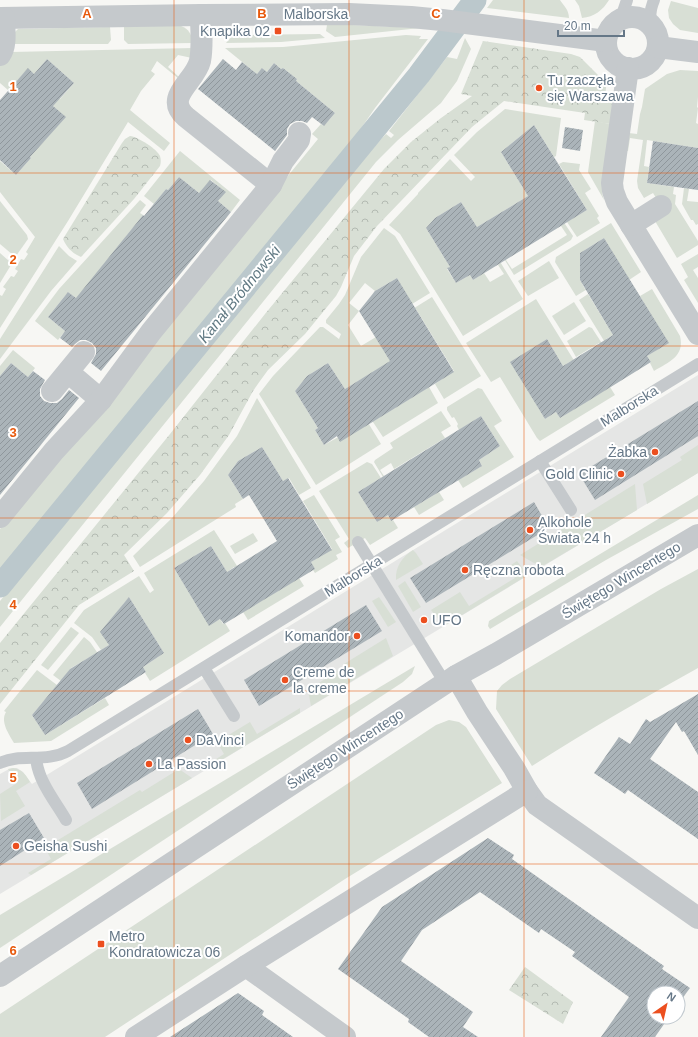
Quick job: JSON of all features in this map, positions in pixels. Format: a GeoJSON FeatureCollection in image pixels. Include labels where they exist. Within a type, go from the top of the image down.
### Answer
{"type":"FeatureCollection","features":[{"type":"Feature","properties":{"kind":"street","name":"Malborska"},"geometry":{"type":"LineString","coordinates":[[2,18],[64,8],[201,15],[267,7],[442,20],[606,41]]}},
{"type":"Feature","properties":{"kind":"street"},"geometry":{"type":"LineString","coordinates":[[201,15],[200,62],[194,74],[180,94],[178,102],[181,112],[270,185]]}},
{"type":"Feature","properties":{"kind":"street"},"geometry":{"type":"LineString","coordinates":[[627,17],[636,17],[647,22],[656,37],[653,58],[648,64],[636,68],[620,66],[613,60],[606,48],[609,30],[619,20],[627,17]]}},
{"type":"Feature","properties":{"kind":"street"},"geometry":{"type":"LineString","coordinates":[[0,55],[4,43],[2,18]]}},
{"type":"Feature","properties":{"kind":"street"},"geometry":{"type":"LineString","coordinates":[[656,37],[698,52]]}},
{"type":"Feature","properties":{"kind":"street"},"geometry":{"type":"LineString","coordinates":[[628,68],[612,184],[613,191],[617,202],[698,334]]}},
{"type":"Feature","properties":{"kind":"street"},"geometry":{"type":"LineString","coordinates":[[0,517],[54,451],[101,400],[151,332],[270,185],[283,161],[299,140],[299,133]]}},
{"type":"Feature","properties":{"kind":"street"},"geometry":{"type":"LineString","coordinates":[[631,225],[661,206]]}},
{"type":"Feature","properties":{"kind":"street"},"geometry":{"type":"LineString","coordinates":[[52,391],[84,352]]}},
{"type":"Feature","properties":{"kind":"street"},"geometry":{"type":"LineString","coordinates":[[68,372],[101,400]]}},
{"type":"Feature","properties":{"kind":"street","name":"Świętego Wincentego"},"geometry":{"type":"LineString","coordinates":[[0,976],[450,680],[698,534]]}},
{"type":"Feature","properties":{"kind":"street"},"geometry":{"type":"LineString","coordinates":[[450,680],[477,712],[514,768],[527,791],[538,805],[698,918]]}},
{"type":"Feature","properties":{"kind":"street"},"geometry":{"type":"LineString","coordinates":[[136,1037],[246,966],[527,791]]}},
{"type":"Feature","properties":{"kind":"street"},"geometry":{"type":"LineString","coordinates":[[246,966],[345,1037]]}},
{"type":"Feature","properties":{"kind":"lane"},"geometry":{"type":"LineString","coordinates":[[619,20],[625,9],[627,0]]}},
{"type":"Feature","properties":{"kind":"lane"},"geometry":{"type":"LineString","coordinates":[[654,0],[650,12],[650,20],[656,37]]}},
{"type":"Feature","properties":{"kind":"lane","name":"Malborska"},"geometry":{"type":"LineString","coordinates":[[0,763],[8,760],[53,757],[68,751],[698,364]]}},
{"type":"Feature","properties":{"kind":"lane"},"geometry":{"type":"LineString","coordinates":[[540,461],[571,510]]}},
{"type":"Feature","properties":{"kind":"lane"},"geometry":{"type":"LineString","coordinates":[[358,542],[450,680]]}},
{"type":"Feature","properties":{"kind":"lane"},"geometry":{"type":"LineString","coordinates":[[204,668],[234,716]]}},
{"type":"Feature","properties":{"kind":"lane"},"geometry":{"type":"LineString","coordinates":[[36,758],[38,770],[42,780],[66,820]]}},
{"type":"Feature","properties":{"kind":"shaded area"},"geometry":{"type":"Polygon","coordinates":[[[698,375],[698,473],[0,894],[0,774],[9,769],[17,768],[23,772],[32,784],[698,375]]]}},
{"type":"Feature","properties":{"kind":"green space"},"geometry":{"type":"Polygon","coordinates":[[[493,0],[560,0],[567,10],[569,18],[487,8],[493,0]]]}},
{"type":"Feature","properties":{"kind":"green space"},"geometry":{"type":"Polygon","coordinates":[[[575,0],[609,0],[598,12],[582,18],[579,6],[575,0]]]}},
{"type":"Feature","properties":{"kind":"green space"},"geometry":{"type":"Polygon","coordinates":[[[671,1],[698,8],[698,33],[680,30],[673,24],[669,18],[668,10],[671,1]]]}},
{"type":"Feature","properties":{"kind":"green space"},"geometry":{"type":"Polygon","coordinates":[[[327,25],[420,28],[335,37],[326,31],[327,25]]]}},
{"type":"Feature","properties":{"kind":"green space"},"geometry":{"type":"Polygon","coordinates":[[[124,26],[181,26],[190,33],[193,43],[128,44],[124,40],[124,26]]]}},
{"type":"Feature","properties":{"kind":"green space"},"geometry":{"type":"Polygon","coordinates":[[[110,27],[111,40],[108,44],[13,44],[13,34],[18,29],[110,27]]]}},
{"type":"Feature","properties":{"kind":"green space"},"geometry":{"type":"Polygon","coordinates":[[[320,34],[325,38],[281,42],[226,43],[233,35],[320,34]]]}},
{"type":"Feature","properties":{"kind":"green space"},"geometry":{"type":"Polygon","coordinates":[[[406,35],[421,36],[419,39],[428,39],[375,108],[353,140],[0,569],[0,529],[318,139],[312,134],[321,124],[324,126],[335,113],[296,81],[297,79],[283,68],[281,69],[274,63],[267,72],[262,68],[257,74],[225,48],[283,47],[406,35]]]}},
{"type":"Feature","properties":{"kind":"green space"},"geometry":{"type":"Polygon","coordinates":[[[465,38],[471,49],[457,81],[441,103],[398,140],[376,162],[0,627],[0,601],[355,167],[386,134],[391,138],[394,135],[389,131],[447,57],[457,59],[465,38]]]}},
{"type":"Feature","properties":{"kind":"green space"},"geometry":{"type":"Polygon","coordinates":[[[483,41],[571,54],[580,57],[603,80],[606,87],[605,102],[613,103],[610,124],[584,120],[585,113],[504,101],[472,127],[377,226],[354,256],[336,296],[305,334],[268,370],[253,391],[229,435],[200,475],[167,513],[124,555],[134,571],[79,605],[0,704],[0,643],[384,169],[411,142],[472,96],[461,94],[483,41]]]}},
{"type":"Feature","properties":{"kind":"green space"},"geometry":{"type":"Polygon","coordinates":[[[193,48],[192,58],[178,55],[168,67],[180,78],[179,79],[157,61],[151,71],[155,74],[141,91],[130,110],[170,143],[164,151],[128,122],[68,221],[0,328],[0,295],[2,296],[6,289],[3,287],[11,276],[14,277],[18,271],[15,269],[21,259],[24,260],[28,254],[26,252],[35,237],[0,192],[0,161],[16,175],[65,117],[52,105],[58,98],[60,99],[74,83],[47,59],[34,74],[28,69],[8,90],[0,83],[0,65],[11,52],[193,48]]]}},
{"type":"Feature","properties":{"kind":"green space"},"geometry":{"type":"Polygon","coordinates":[[[680,70],[698,71],[698,108],[696,123],[698,124],[698,148],[647,140],[644,166],[649,167],[647,183],[674,187],[673,194],[676,195],[675,204],[698,241],[698,245],[677,258],[655,221],[666,214],[653,193],[644,198],[638,188],[637,181],[643,140],[630,138],[628,151],[626,151],[629,133],[637,134],[645,89],[667,74],[680,70]]]}},
{"type":"Feature","properties":{"kind":"green space"},"geometry":{"type":"Polygon","coordinates":[[[505,109],[561,118],[556,156],[554,157],[534,125],[501,152],[528,196],[477,227],[461,202],[435,218],[426,228],[450,267],[447,269],[456,283],[470,275],[473,280],[484,273],[490,282],[504,274],[498,265],[500,263],[499,260],[523,299],[463,336],[400,234],[389,225],[450,159],[471,181],[475,177],[454,155],[477,132],[505,109]]]}},
{"type":"Feature","properties":{"kind":"green space"},"geometry":{"type":"Polygon","coordinates":[[[595,121],[610,124],[602,193],[604,200],[588,172],[595,121]]]}},
{"type":"Feature","properties":{"kind":"green space"},"geometry":{"type":"Polygon","coordinates":[[[130,136],[142,141],[158,153],[161,161],[160,166],[134,199],[81,257],[70,250],[63,239],[122,143],[130,136]]]}},
{"type":"Feature","properties":{"kind":"green space"},"geometry":{"type":"Polygon","coordinates":[[[180,151],[240,200],[231,212],[218,201],[225,192],[211,180],[199,193],[179,177],[168,190],[166,189],[154,204],[144,196],[180,151]]]}},
{"type":"Feature","properties":{"kind":"green space"},"geometry":{"type":"Polygon","coordinates":[[[563,162],[580,164],[579,170],[591,189],[585,193],[599,216],[597,218],[600,223],[577,237],[567,222],[587,210],[559,164],[563,162]]]}},
{"type":"Feature","properties":{"kind":"green space"},"geometry":{"type":"Polygon","coordinates":[[[684,188],[689,189],[687,201],[698,202],[698,224],[696,225],[693,220],[691,220],[682,204],[684,188]]]}},
{"type":"Feature","properties":{"kind":"green space"},"geometry":{"type":"Polygon","coordinates":[[[140,200],[146,205],[140,213],[143,215],[80,301],[68,292],[48,317],[65,331],[58,340],[35,321],[59,289],[140,200]]]}},
{"type":"Feature","properties":{"kind":"green space"},"geometry":{"type":"Polygon","coordinates":[[[0,201],[27,235],[28,239],[16,256],[0,244],[0,201]]]}},
{"type":"Feature","properties":{"kind":"green space"},"geometry":{"type":"Polygon","coordinates":[[[563,221],[573,236],[571,240],[514,275],[503,257],[512,269],[567,235],[561,226],[563,221]]]}},
{"type":"Feature","properties":{"kind":"green space"},"geometry":{"type":"Polygon","coordinates":[[[611,223],[641,272],[629,280],[604,238],[580,253],[580,280],[585,289],[588,287],[589,288],[576,296],[555,262],[556,257],[611,223]]]}},
{"type":"Feature","properties":{"kind":"green space"},"geometry":{"type":"Polygon","coordinates":[[[384,228],[395,236],[430,293],[412,304],[397,278],[375,291],[365,283],[349,303],[359,311],[348,325],[361,346],[381,334],[396,358],[345,389],[328,363],[307,376],[295,391],[318,428],[315,430],[324,445],[367,421],[381,444],[316,485],[259,394],[273,376],[320,327],[323,327],[339,339],[341,334],[326,323],[326,320],[345,295],[361,257],[384,228]]]}},
{"type":"Feature","properties":{"kind":"green space"},"geometry":{"type":"Polygon","coordinates":[[[59,246],[69,256],[77,261],[51,291],[0,359],[0,339],[59,246]]]}},
{"type":"Feature","properties":{"kind":"green space"},"geometry":{"type":"Polygon","coordinates":[[[0,253],[9,261],[11,265],[0,283],[0,253]]]}},
{"type":"Feature","properties":{"kind":"green space"},"geometry":{"type":"Polygon","coordinates":[[[698,254],[698,267],[693,270],[698,278],[698,303],[684,280],[688,277],[681,264],[698,254]]]}},
{"type":"Feature","properties":{"kind":"green space"},"geometry":{"type":"Polygon","coordinates":[[[549,261],[559,278],[528,296],[518,281],[549,261]]]}},
{"type":"Feature","properties":{"kind":"green space"},"geometry":{"type":"Polygon","coordinates":[[[652,289],[680,336],[681,343],[680,349],[674,358],[654,371],[647,356],[668,343],[640,296],[652,289]]]}},
{"type":"Feature","properties":{"kind":"green space"},"geometry":{"type":"Polygon","coordinates":[[[588,294],[613,335],[606,339],[606,344],[579,300],[588,294]]]}},
{"type":"Feature","properties":{"kind":"green space"},"geometry":{"type":"Polygon","coordinates":[[[432,297],[481,376],[444,399],[435,384],[454,371],[416,309],[411,310],[432,297]]]}},
{"type":"Feature","properties":{"kind":"green space"},"geometry":{"type":"Polygon","coordinates":[[[536,299],[575,362],[573,364],[571,361],[563,366],[547,339],[511,362],[545,419],[556,412],[560,418],[610,387],[615,395],[540,441],[500,377],[491,382],[466,343],[536,299]]]}},
{"type":"Feature","properties":{"kind":"green space"},"geometry":{"type":"Polygon","coordinates":[[[574,302],[586,321],[564,335],[552,316],[574,302]]]}},
{"type":"Feature","properties":{"kind":"green space"},"geometry":{"type":"Polygon","coordinates":[[[589,327],[592,328],[603,345],[599,343],[576,357],[567,341],[589,327]]]}},
{"type":"Feature","properties":{"kind":"green space"},"geometry":{"type":"Polygon","coordinates":[[[13,350],[35,368],[28,377],[11,363],[0,376],[0,366],[13,350]]]}},
{"type":"Feature","properties":{"kind":"green space"},"geometry":{"type":"Polygon","coordinates":[[[429,387],[438,403],[383,437],[371,419],[374,421],[429,387]]]}},
{"type":"Feature","properties":{"kind":"green space"},"geometry":{"type":"Polygon","coordinates":[[[478,388],[482,389],[502,421],[494,426],[514,457],[463,488],[458,480],[482,466],[479,460],[500,446],[481,416],[459,430],[457,426],[458,424],[454,417],[452,418],[447,410],[447,407],[478,388]]]}},
{"type":"Feature","properties":{"kind":"green space"},"geometry":{"type":"Polygon","coordinates":[[[257,398],[311,488],[299,495],[289,478],[283,481],[262,447],[238,461],[228,475],[243,499],[235,504],[236,507],[140,567],[133,556],[172,518],[204,481],[237,436],[257,398]]]}},
{"type":"Feature","properties":{"kind":"green space"},"geometry":{"type":"Polygon","coordinates":[[[441,411],[451,426],[441,432],[445,438],[394,469],[391,463],[380,470],[384,476],[383,477],[374,462],[375,460],[393,448],[390,443],[441,411]]]}},
{"type":"Feature","properties":{"kind":"green space"},"geometry":{"type":"Polygon","coordinates":[[[698,445],[698,473],[647,504],[643,484],[682,460],[680,457],[698,445]]]}},
{"type":"Feature","properties":{"kind":"green space"},"geometry":{"type":"Polygon","coordinates":[[[367,462],[372,464],[381,478],[358,492],[377,522],[388,515],[391,521],[393,520],[398,528],[370,545],[365,538],[348,548],[344,543],[349,539],[319,491],[367,462]]]}},
{"type":"Feature","properties":{"kind":"green space"},"geometry":{"type":"Polygon","coordinates":[[[635,484],[637,510],[541,567],[520,555],[635,484]]]}},
{"type":"Feature","properties":{"kind":"green space"},"geometry":{"type":"Polygon","coordinates":[[[439,492],[444,500],[419,515],[414,507],[439,492]]]}},
{"type":"Feature","properties":{"kind":"green space"},"geometry":{"type":"Polygon","coordinates":[[[314,495],[340,537],[335,540],[342,552],[336,555],[338,559],[315,573],[311,562],[332,549],[303,501],[314,495]]]}},
{"type":"Feature","properties":{"kind":"green space"},"geometry":{"type":"Polygon","coordinates":[[[698,495],[698,509],[606,560],[490,629],[488,626],[489,621],[698,495]]]}},
{"type":"Feature","properties":{"kind":"green space"},"geometry":{"type":"Polygon","coordinates":[[[214,530],[239,569],[237,570],[234,567],[227,572],[211,546],[174,568],[209,625],[220,619],[223,624],[225,623],[230,631],[150,681],[143,667],[164,653],[129,597],[101,632],[109,645],[101,650],[92,637],[74,623],[84,610],[139,576],[150,593],[154,590],[144,573],[214,530]]]}},
{"type":"Feature","properties":{"kind":"green space"},"geometry":{"type":"Polygon","coordinates":[[[253,533],[258,541],[235,554],[230,546],[253,533]]]}},
{"type":"Feature","properties":{"kind":"green space"},"geometry":{"type":"Polygon","coordinates":[[[413,550],[423,564],[396,580],[400,563],[413,550]]]}},
{"type":"Feature","properties":{"kind":"green space"},"geometry":{"type":"Polygon","coordinates":[[[517,561],[528,575],[444,626],[431,610],[460,592],[469,606],[515,578],[508,567],[517,561]]]}},
{"type":"Feature","properties":{"kind":"green space"},"geometry":{"type":"Polygon","coordinates":[[[698,569],[698,668],[573,740],[532,766],[496,709],[497,691],[502,685],[661,589],[698,569]]]}},
{"type":"Feature","properties":{"kind":"green space"},"geometry":{"type":"Polygon","coordinates":[[[299,578],[304,586],[248,620],[243,612],[299,578]]]}},
{"type":"Feature","properties":{"kind":"green space"},"geometry":{"type":"Polygon","coordinates":[[[405,581],[421,607],[413,612],[398,586],[405,581]]]}},
{"type":"Feature","properties":{"kind":"green space"},"geometry":{"type":"Polygon","coordinates":[[[379,597],[396,622],[388,627],[372,601],[379,597]]]}},
{"type":"Feature","properties":{"kind":"green space"},"geometry":{"type":"Polygon","coordinates":[[[71,627],[79,633],[48,670],[41,665],[71,627]]]}},
{"type":"Feature","properties":{"kind":"green space"},"geometry":{"type":"Polygon","coordinates":[[[84,637],[90,642],[99,655],[95,654],[71,668],[61,681],[53,675],[84,637]]]}},
{"type":"Feature","properties":{"kind":"green space"},"geometry":{"type":"Polygon","coordinates":[[[386,638],[393,656],[311,706],[308,690],[345,666],[344,664],[386,638]]]}},
{"type":"Feature","properties":{"kind":"green space"},"geometry":{"type":"Polygon","coordinates":[[[415,666],[412,674],[403,682],[0,948],[0,915],[415,666]]]}},
{"type":"Feature","properties":{"kind":"green space"},"geometry":{"type":"Polygon","coordinates":[[[37,670],[57,685],[32,715],[45,735],[105,698],[109,705],[51,741],[14,743],[5,724],[4,716],[6,712],[4,711],[37,670]]]}},
{"type":"Feature","properties":{"kind":"green space"},"geometry":{"type":"Polygon","coordinates":[[[300,708],[300,713],[203,771],[199,770],[224,754],[217,742],[250,722],[257,734],[300,708]]]}},
{"type":"Feature","properties":{"kind":"green space"},"geometry":{"type":"Polygon","coordinates":[[[449,720],[459,722],[466,727],[502,783],[345,879],[105,1037],[0,1037],[0,1014],[436,725],[449,720]]]}},
{"type":"Feature","properties":{"kind":"green space"},"geometry":{"type":"Polygon","coordinates":[[[13,768],[21,771],[30,782],[16,791],[25,806],[1,821],[0,794],[17,783],[8,769],[13,768]]]}},
{"type":"Feature","properties":{"kind":"green space"},"geometry":{"type":"Polygon","coordinates":[[[179,769],[192,778],[31,875],[28,873],[51,859],[45,848],[140,790],[142,792],[179,769]]]}},
{"type":"Feature","properties":{"kind":"green space"},"geometry":{"type":"Polygon","coordinates":[[[525,967],[573,1002],[563,1024],[509,990],[525,967]]]}},
{"type":"Feature","properties":{"kind":"building"},"geometry":{"type":"Polygon","coordinates":[[[47,59],[74,83],[53,106],[66,117],[16,175],[0,160],[0,100],[28,68],[34,74],[47,59]]]}},
{"type":"Feature","properties":{"kind":"building"},"geometry":{"type":"Polygon","coordinates":[[[223,59],[236,70],[242,62],[257,74],[262,68],[267,72],[274,63],[297,79],[296,81],[335,113],[324,126],[312,117],[307,123],[296,121],[290,124],[287,129],[287,135],[275,151],[198,89],[223,59]]]}},
{"type":"Feature","properties":{"kind":"building"},"geometry":{"type":"Polygon","coordinates":[[[534,125],[587,210],[473,280],[470,275],[456,283],[447,268],[450,267],[426,228],[435,218],[461,202],[477,227],[528,196],[501,152],[534,125]]]}},
{"type":"Feature","properties":{"kind":"building"},"geometry":{"type":"Polygon","coordinates":[[[565,127],[583,130],[580,151],[562,148],[565,127]]]}},
{"type":"Feature","properties":{"kind":"building"},"geometry":{"type":"Polygon","coordinates":[[[653,141],[698,148],[698,190],[647,183],[653,141]]]}},
{"type":"Feature","properties":{"kind":"building"},"geometry":{"type":"Polygon","coordinates":[[[179,177],[199,193],[210,180],[226,192],[218,201],[231,212],[101,371],[91,363],[96,354],[96,348],[92,343],[86,340],[80,340],[72,347],[60,338],[65,331],[48,317],[68,292],[76,298],[143,215],[144,216],[166,189],[168,190],[179,177]]]}},
{"type":"Feature","properties":{"kind":"building"},"geometry":{"type":"Polygon","coordinates":[[[604,238],[669,343],[647,356],[651,362],[585,403],[560,418],[556,412],[545,419],[510,362],[547,339],[563,366],[613,335],[580,280],[580,253],[604,238]]]}},
{"type":"Feature","properties":{"kind":"building"},"geometry":{"type":"Polygon","coordinates":[[[397,278],[454,372],[340,442],[337,436],[324,445],[315,430],[318,428],[295,391],[307,376],[328,363],[345,389],[390,361],[359,311],[375,291],[397,278]]]}},
{"type":"Feature","properties":{"kind":"building"},"geometry":{"type":"Polygon","coordinates":[[[11,363],[28,377],[33,371],[45,380],[40,389],[40,396],[44,401],[57,403],[69,390],[79,398],[0,495],[0,376],[11,363]]]}},
{"type":"Feature","properties":{"kind":"building"},"geometry":{"type":"Polygon","coordinates":[[[698,401],[698,436],[595,500],[579,474],[698,401]]]}},
{"type":"Feature","properties":{"kind":"building"},"geometry":{"type":"Polygon","coordinates":[[[481,416],[500,446],[479,460],[482,466],[391,521],[388,515],[377,522],[358,492],[481,416]]]}},
{"type":"Feature","properties":{"kind":"building"},"geometry":{"type":"Polygon","coordinates":[[[262,447],[283,481],[288,478],[332,550],[311,562],[315,569],[224,624],[220,619],[209,626],[174,568],[211,546],[227,572],[277,541],[249,495],[243,499],[228,475],[238,461],[262,447]]]}},
{"type":"Feature","properties":{"kind":"building"},"geometry":{"type":"Polygon","coordinates":[[[534,502],[549,528],[426,603],[410,578],[534,502]]]}},
{"type":"Feature","properties":{"kind":"building"},"geometry":{"type":"Polygon","coordinates":[[[129,597],[164,653],[143,667],[146,672],[45,735],[32,715],[70,669],[109,645],[100,632],[129,597]]]}},
{"type":"Feature","properties":{"kind":"building"},"geometry":{"type":"Polygon","coordinates":[[[366,605],[382,631],[259,706],[244,680],[366,605]]]}},
{"type":"Feature","properties":{"kind":"building"},"geometry":{"type":"Polygon","coordinates":[[[698,694],[698,755],[684,731],[682,732],[676,722],[650,759],[698,792],[698,839],[628,790],[625,794],[594,773],[619,737],[630,744],[646,719],[650,722],[698,694]]]}},
{"type":"Feature","properties":{"kind":"building"},"geometry":{"type":"Polygon","coordinates":[[[198,709],[213,734],[92,809],[77,783],[198,709]]]}},
{"type":"Feature","properties":{"kind":"building"},"geometry":{"type":"Polygon","coordinates":[[[29,813],[44,838],[0,866],[0,830],[29,813]]]}},
{"type":"Feature","properties":{"kind":"building"},"geometry":{"type":"Polygon","coordinates":[[[488,838],[514,855],[512,859],[664,966],[662,969],[686,985],[646,985],[646,1025],[663,1025],[655,1037],[601,1037],[629,997],[572,956],[575,952],[541,929],[539,933],[480,892],[422,930],[401,961],[473,1012],[463,1027],[478,1037],[429,1037],[408,1022],[409,1019],[338,969],[382,907],[488,838]]]}},
{"type":"Feature","properties":{"kind":"building"},"geometry":{"type":"Polygon","coordinates":[[[686,985],[690,988],[686,993],[686,985]]]}},
{"type":"Feature","properties":{"kind":"building"},"geometry":{"type":"Polygon","coordinates":[[[238,993],[264,1011],[262,1015],[293,1037],[170,1037],[238,993]]]}},
{"type":"Feature","properties":{"kind":"waterway","name":"Kanał Bródnowski"},"geometry":{"type":"LineString","coordinates":[[0,586],[419,75],[475,0]]}},
{"type":"Feature","properties":{"kind":"place","name":"Knapika 02"},"geometry":{"type":"Point","coordinates":[278,31]}},
{"type":"Feature","properties":{"kind":"place","name":"Tu zaczęła się Warszawa"},"geometry":{"type":"Point","coordinates":[539,88]}},
{"type":"Feature","properties":{"kind":"place","name":"Żabka"},"geometry":{"type":"Point","coordinates":[655,452]}},
{"type":"Feature","properties":{"kind":"place","name":"Gold Clinic"},"geometry":{"type":"Point","coordinates":[621,474]}},
{"type":"Feature","properties":{"kind":"place","name":"Alkohole Świata 24 h"},"geometry":{"type":"Point","coordinates":[530,530]}},
{"type":"Feature","properties":{"kind":"place","name":"Ręczna robota"},"geometry":{"type":"Point","coordinates":[465,570]}},
{"type":"Feature","properties":{"kind":"place","name":"UFO"},"geometry":{"type":"Point","coordinates":[424,620]}},
{"type":"Feature","properties":{"kind":"place","name":"Komandor"},"geometry":{"type":"Point","coordinates":[357,636]}},
{"type":"Feature","properties":{"kind":"place","name":"Creme de la creme"},"geometry":{"type":"Point","coordinates":[285,680]}},
{"type":"Feature","properties":{"kind":"place","name":"DaVinci"},"geometry":{"type":"Point","coordinates":[188,740]}},
{"type":"Feature","properties":{"kind":"place","name":"La Passion"},"geometry":{"type":"Point","coordinates":[149,764]}},
{"type":"Feature","properties":{"kind":"place","name":"Geisha Sushi"},"geometry":{"type":"Point","coordinates":[16,846]}},
{"type":"Feature","properties":{"kind":"place","name":"Metro Kondratowicza 06"},"geometry":{"type":"Point","coordinates":[101,944]}}]}
